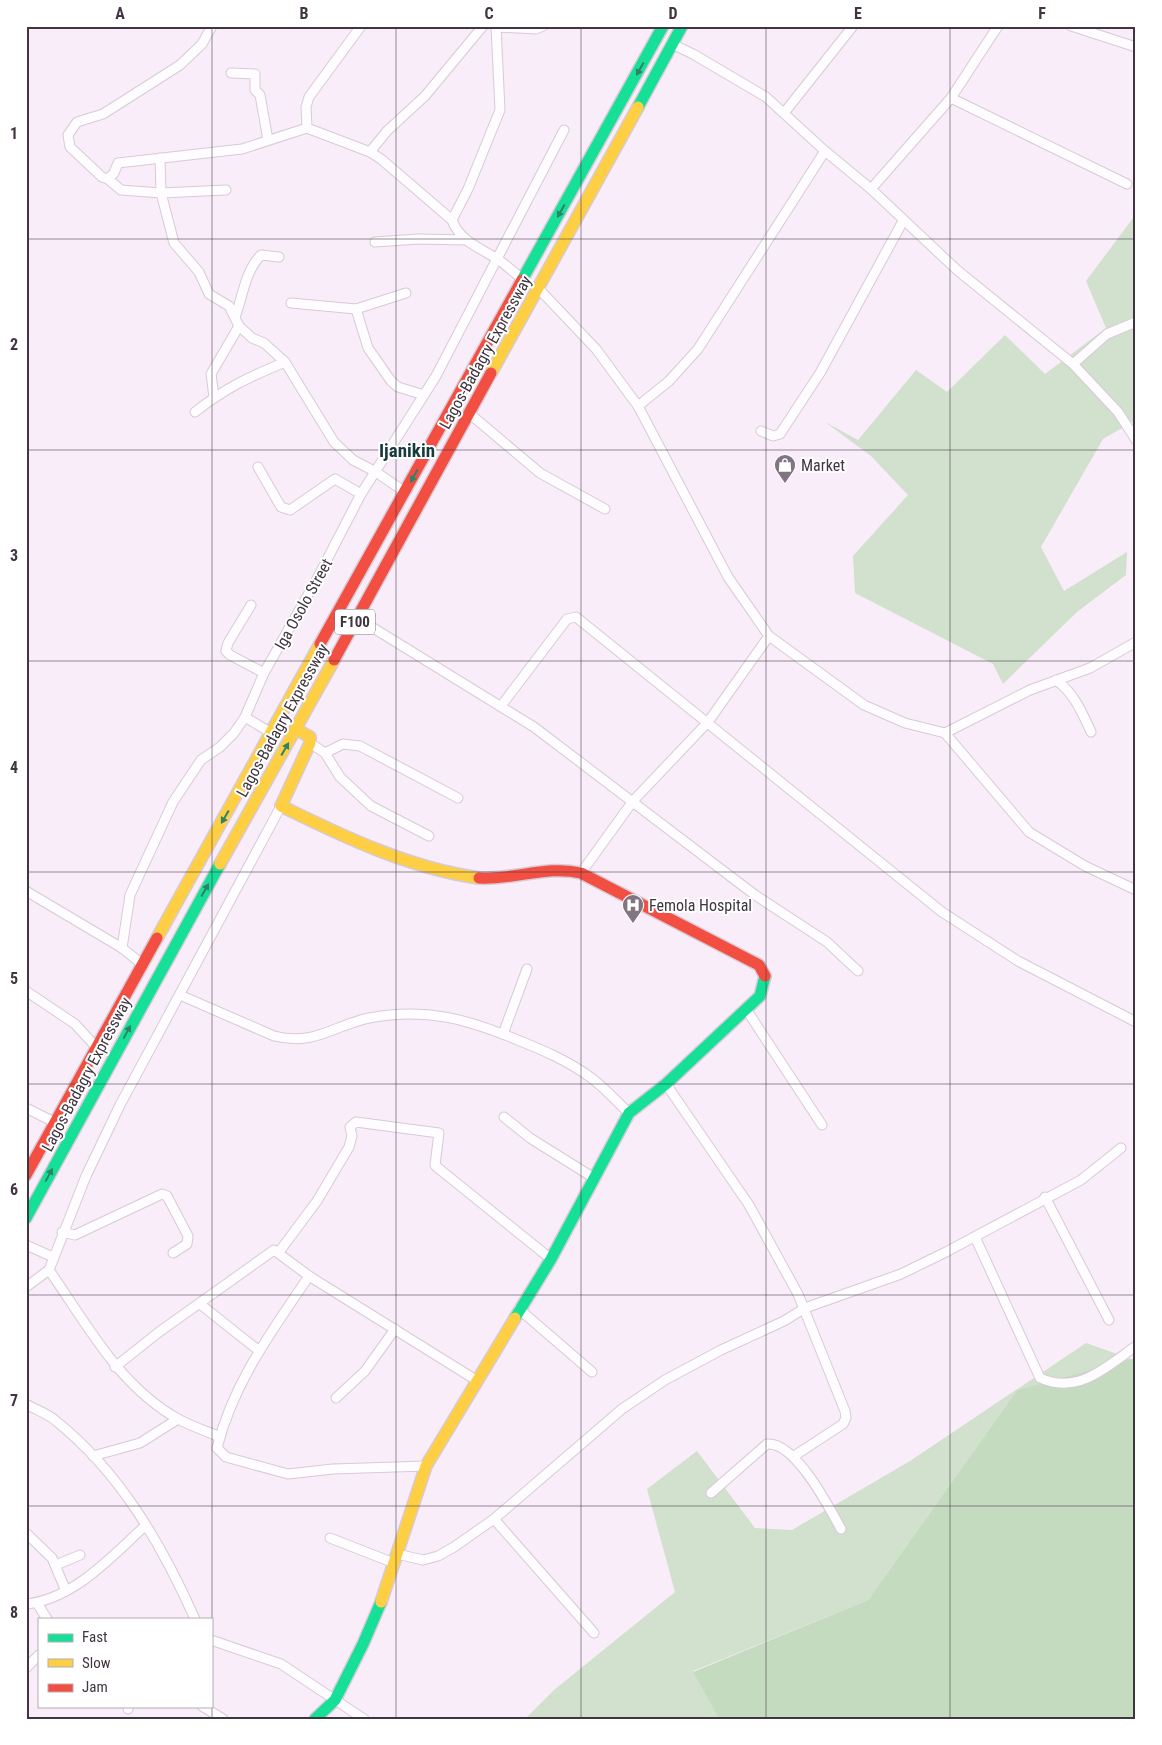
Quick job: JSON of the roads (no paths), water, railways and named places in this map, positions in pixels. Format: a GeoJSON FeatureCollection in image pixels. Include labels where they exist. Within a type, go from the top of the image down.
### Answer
{"type":"FeatureCollection","features":[{"type":"Feature","properties":{"kind":"main road","name":"Lagos-Badagry Expressway"},"geometry":{"type":"LineString","coordinates":[[26,1175],[663,26]]}},
{"type":"Feature","properties":{"kind":"main road","name":"Lagos-Badagry Expressway"},"geometry":{"type":"LineString","coordinates":[[26,1218],[155,980],[296,729],[682,26]]}},
{"type":"Feature","properties":{"kind":"main road"},"geometry":{"type":"LineString","coordinates":[[296,729],[310,737],[310,744],[281,806],[331,830],[420,865],[446,871],[480,878],[568,870],[581,872],[759,965],[765,971],[766,982],[760,996],[666,1084],[629,1114],[551,1259],[476,1380],[426,1466],[364,1644],[335,1700],[315,1719]]}},
{"type":"Feature","properties":{"kind":"street"},"geometry":{"type":"LineString","coordinates":[[212,26],[202,44],[180,64],[103,114],[77,122],[68,135],[70,147],[102,177],[108,179],[121,190],[161,193],[226,190]]}},
{"type":"Feature","properties":{"kind":"street"},"geometry":{"type":"LineString","coordinates":[[307,128],[306,108],[310,97],[361,26]]}},
{"type":"Feature","properties":{"kind":"street"},"geometry":{"type":"LineString","coordinates":[[370,152],[394,124],[425,96],[483,26]]}},
{"type":"Feature","properties":{"kind":"street"},"geometry":{"type":"LineString","coordinates":[[452,220],[468,189],[500,110],[496,26],[536,29],[543,26]]}},
{"type":"Feature","properties":{"kind":"street"},"geometry":{"type":"LineString","coordinates":[[784,113],[853,26]]}},
{"type":"Feature","properties":{"kind":"street"},"geometry":{"type":"LineString","coordinates":[[871,189],[951,98],[998,26]]}},
{"type":"Feature","properties":{"kind":"street"},"geometry":{"type":"LineString","coordinates":[[1071,26],[1136,47]]}},
{"type":"Feature","properties":{"kind":"street"},"geometry":{"type":"LineString","coordinates":[[672,44],[693,54],[766,97],[825,151],[871,189],[957,270],[1072,364],[1118,412],[1136,440]]}},
{"type":"Feature","properties":{"kind":"street"},"geometry":{"type":"LineString","coordinates":[[231,73],[255,74],[255,90],[260,94],[268,140]]}},
{"type":"Feature","properties":{"kind":"street"},"geometry":{"type":"LineString","coordinates":[[951,98],[1127,184]]}},
{"type":"Feature","properties":{"kind":"street"},"geometry":{"type":"LineString","coordinates":[[108,179],[114,173],[118,163],[194,153],[224,152],[307,128],[370,152],[393,168],[452,220],[455,229],[466,240],[498,260],[523,280]]}},
{"type":"Feature","properties":{"kind":"street","name":"Iga Osolo Street"},"geometry":{"type":"LineString","coordinates":[[122,948],[130,895],[174,802],[201,760],[220,747],[234,733],[245,717],[264,673],[318,577],[361,494],[424,395],[498,260],[564,130]]}},
{"type":"Feature","properties":{"kind":"street"},"geometry":{"type":"LineString","coordinates":[[638,406],[669,381],[698,349],[825,151]]}},
{"type":"Feature","properties":{"kind":"street"},"geometry":{"type":"LineString","coordinates":[[160,158],[161,193],[174,243],[199,272],[209,294],[229,306],[237,322],[252,338],[264,343],[285,362],[334,442],[353,460],[376,472],[405,492]]}},
{"type":"Feature","properties":{"kind":"street"},"geometry":{"type":"LineString","coordinates":[[761,431],[773,436],[780,434],[820,373],[904,221]]}},
{"type":"Feature","properties":{"kind":"street"},"geometry":{"type":"LineString","coordinates":[[374,242],[418,239],[466,240]]}},
{"type":"Feature","properties":{"kind":"street"},"geometry":{"type":"LineString","coordinates":[[214,397],[211,374],[237,322],[249,270],[261,254],[280,257]]}},
{"type":"Feature","properties":{"kind":"street"},"geometry":{"type":"LineString","coordinates":[[538,288],[596,349],[638,406],[728,577],[769,636],[864,705],[906,723],[945,733],[1029,832],[1085,866],[1136,890]]}},
{"type":"Feature","properties":{"kind":"street"},"geometry":{"type":"LineString","coordinates":[[291,303],[356,309],[406,293]]}},
{"type":"Feature","properties":{"kind":"street"},"geometry":{"type":"LineString","coordinates":[[356,309],[368,348],[391,381],[398,387],[424,395]]}},
{"type":"Feature","properties":{"kind":"street"},"geometry":{"type":"LineString","coordinates":[[1072,364],[1106,334],[1136,322]]}},
{"type":"Feature","properties":{"kind":"street"},"geometry":{"type":"LineString","coordinates":[[195,412],[240,380],[285,362]]}},
{"type":"Feature","properties":{"kind":"street"},"geometry":{"type":"LineString","coordinates":[[470,414],[540,473],[605,509]]}},
{"type":"Feature","properties":{"kind":"street"},"geometry":{"type":"LineString","coordinates":[[258,468],[281,507],[286,509],[290,510],[335,479],[361,494]]}},
{"type":"Feature","properties":{"kind":"street"},"geometry":{"type":"LineString","coordinates":[[251,605],[226,650],[230,655],[264,673]]}},
{"type":"Feature","properties":{"kind":"street"},"geometry":{"type":"LineString","coordinates":[[501,706],[567,619],[572,616],[708,722],[942,912],[1018,961],[1136,1022]]}},
{"type":"Feature","properties":{"kind":"street"},"geometry":{"type":"LineString","coordinates":[[357,618],[534,727],[755,895],[827,942],[858,971]]}},
{"type":"Feature","properties":{"kind":"street"},"geometry":{"type":"LineString","coordinates":[[581,872],[633,801],[708,722],[769,636]]}},
{"type":"Feature","properties":{"kind":"street"},"geometry":{"type":"LineString","coordinates":[[945,733],[1030,690],[1090,668],[1136,642]]}},
{"type":"Feature","properties":{"kind":"street"},"geometry":{"type":"LineString","coordinates":[[1056,680],[1067,688],[1078,704],[1091,732]]}},
{"type":"Feature","properties":{"kind":"street"},"geometry":{"type":"LineString","coordinates":[[245,717],[272,734]]}},
{"type":"Feature","properties":{"kind":"street"},"geometry":{"type":"LineString","coordinates":[[310,744],[325,753],[340,777],[370,806],[429,836]]}},
{"type":"Feature","properties":{"kind":"street"},"geometry":{"type":"LineString","coordinates":[[325,753],[343,744],[360,746],[458,798]]}},
{"type":"Feature","properties":{"kind":"street"},"geometry":{"type":"LineString","coordinates":[[26,1287],[49,1270],[62,1232],[120,1105],[281,806]]}},
{"type":"Feature","properties":{"kind":"street"},"geometry":{"type":"LineString","coordinates":[[26,890],[122,948],[142,964]]}},
{"type":"Feature","properties":{"kind":"street"},"geometry":{"type":"LineString","coordinates":[[503,1034],[527,969]]}},
{"type":"Feature","properties":{"kind":"street"},"geometry":{"type":"LineString","coordinates":[[26,991],[76,1024],[97,1048]]}},
{"type":"Feature","properties":{"kind":"street"},"geometry":{"type":"LineString","coordinates":[[180,995],[274,1036],[289,1040],[308,1039],[366,1019],[393,1014],[422,1014],[458,1018],[552,1054],[576,1067],[593,1078],[629,1114]]}},
{"type":"Feature","properties":{"kind":"street"},"geometry":{"type":"LineString","coordinates":[[746,1009],[822,1126]]}},
{"type":"Feature","properties":{"kind":"street"},"geometry":{"type":"LineString","coordinates":[[666,1084],[749,1205],[805,1308],[846,1418],[843,1424],[794,1456]]}},
{"type":"Feature","properties":{"kind":"street"},"geometry":{"type":"LineString","coordinates":[[26,1108],[56,1123]]}},
{"type":"Feature","properties":{"kind":"street"},"geometry":{"type":"LineString","coordinates":[[504,1117],[530,1138],[594,1178]]}},
{"type":"Feature","properties":{"kind":"street"},"geometry":{"type":"LineString","coordinates":[[279,1252],[317,1201],[350,1147],[352,1136],[350,1127],[356,1122],[439,1133],[435,1165],[551,1259]]}},
{"type":"Feature","properties":{"kind":"street"},"geometry":{"type":"LineString","coordinates":[[330,1538],[395,1559],[423,1560],[438,1556],[472,1536],[494,1519],[644,1393],[721,1350],[784,1321],[805,1308],[901,1274],[975,1237],[1045,1197],[1081,1180],[1121,1148]]}},
{"type":"Feature","properties":{"kind":"street"},"geometry":{"type":"LineString","coordinates":[[62,1232],[75,1235],[162,1194],[167,1196],[188,1236],[187,1244],[174,1253]]}},
{"type":"Feature","properties":{"kind":"street"},"geometry":{"type":"LineString","coordinates":[[1045,1197],[1110,1320]]}},
{"type":"Feature","properties":{"kind":"street"},"geometry":{"type":"LineString","coordinates":[[975,1237],[1040,1378],[1061,1385],[1076,1383],[1098,1372],[1136,1346]]}},
{"type":"Feature","properties":{"kind":"street"},"geometry":{"type":"LineString","coordinates":[[26,1246],[53,1257]]}},
{"type":"Feature","properties":{"kind":"street"},"geometry":{"type":"LineString","coordinates":[[115,1367],[159,1332],[274,1250],[309,1276],[476,1380]]}},
{"type":"Feature","properties":{"kind":"street"},"geometry":{"type":"LineString","coordinates":[[49,1270],[115,1367],[151,1401],[178,1419],[220,1437]]}},
{"type":"Feature","properties":{"kind":"street"},"geometry":{"type":"LineString","coordinates":[[309,1276],[258,1350],[230,1406],[217,1448],[226,1457],[280,1473],[426,1466]]}},
{"type":"Feature","properties":{"kind":"street"},"geometry":{"type":"LineString","coordinates":[[200,1304],[258,1350]]}},
{"type":"Feature","properties":{"kind":"street"},"geometry":{"type":"LineString","coordinates":[[519,1309],[592,1372]]}},
{"type":"Feature","properties":{"kind":"street"},"geometry":{"type":"LineString","coordinates":[[336,1398],[365,1371],[395,1329]]}},
{"type":"Feature","properties":{"kind":"street"},"geometry":{"type":"LineString","coordinates":[[27,1407],[40,1410],[56,1421],[94,1456],[114,1478],[173,1569],[194,1618]]}},
{"type":"Feature","properties":{"kind":"street"},"geometry":{"type":"LineString","coordinates":[[94,1456],[140,1443],[178,1419]]}},
{"type":"Feature","properties":{"kind":"street"},"geometry":{"type":"LineString","coordinates":[[711,1493],[767,1444],[779,1445],[794,1456],[831,1510],[841,1529]]}},
{"type":"Feature","properties":{"kind":"street"},"geometry":{"type":"LineString","coordinates":[[494,1519],[594,1633]]}},
{"type":"Feature","properties":{"kind":"street"},"geometry":{"type":"LineString","coordinates":[[26,1604],[37,1603],[66,1591],[85,1579],[145,1526]]}},
{"type":"Feature","properties":{"kind":"street"},"geometry":{"type":"LineString","coordinates":[[26,1534],[52,1558],[66,1591]]}},
{"type":"Feature","properties":{"kind":"street"},"geometry":{"type":"LineString","coordinates":[[56,1565],[80,1555]]}},
{"type":"Feature","properties":{"kind":"street"},"geometry":{"type":"LineString","coordinates":[[37,1603],[45,1618]]}},
{"type":"Feature","properties":{"kind":"street"},"geometry":{"type":"LineString","coordinates":[[212,1640],[281,1664],[364,1719]]}},
{"type":"Feature","properties":{"kind":"street"},"geometry":{"type":"LineString","coordinates":[[26,1668],[38,1656]]}},
{"type":"Feature","properties":{"kind":"street"},"geometry":{"type":"LineString","coordinates":[[205,1708],[223,1719]]}},
{"type":"Feature","properties":{"kind":"place","name":"Market"},"geometry":{"type":"Point","coordinates":[785,484]}},
{"type":"Feature","properties":{"kind":"place","name":"Femola Hospital"},"geometry":{"type":"Point","coordinates":[633,924]}},
{"type":"Feature","properties":{"kind":"district","name":"Ijanikin"},"geometry":{"type":"Point","coordinates":[407,450]}}]}
